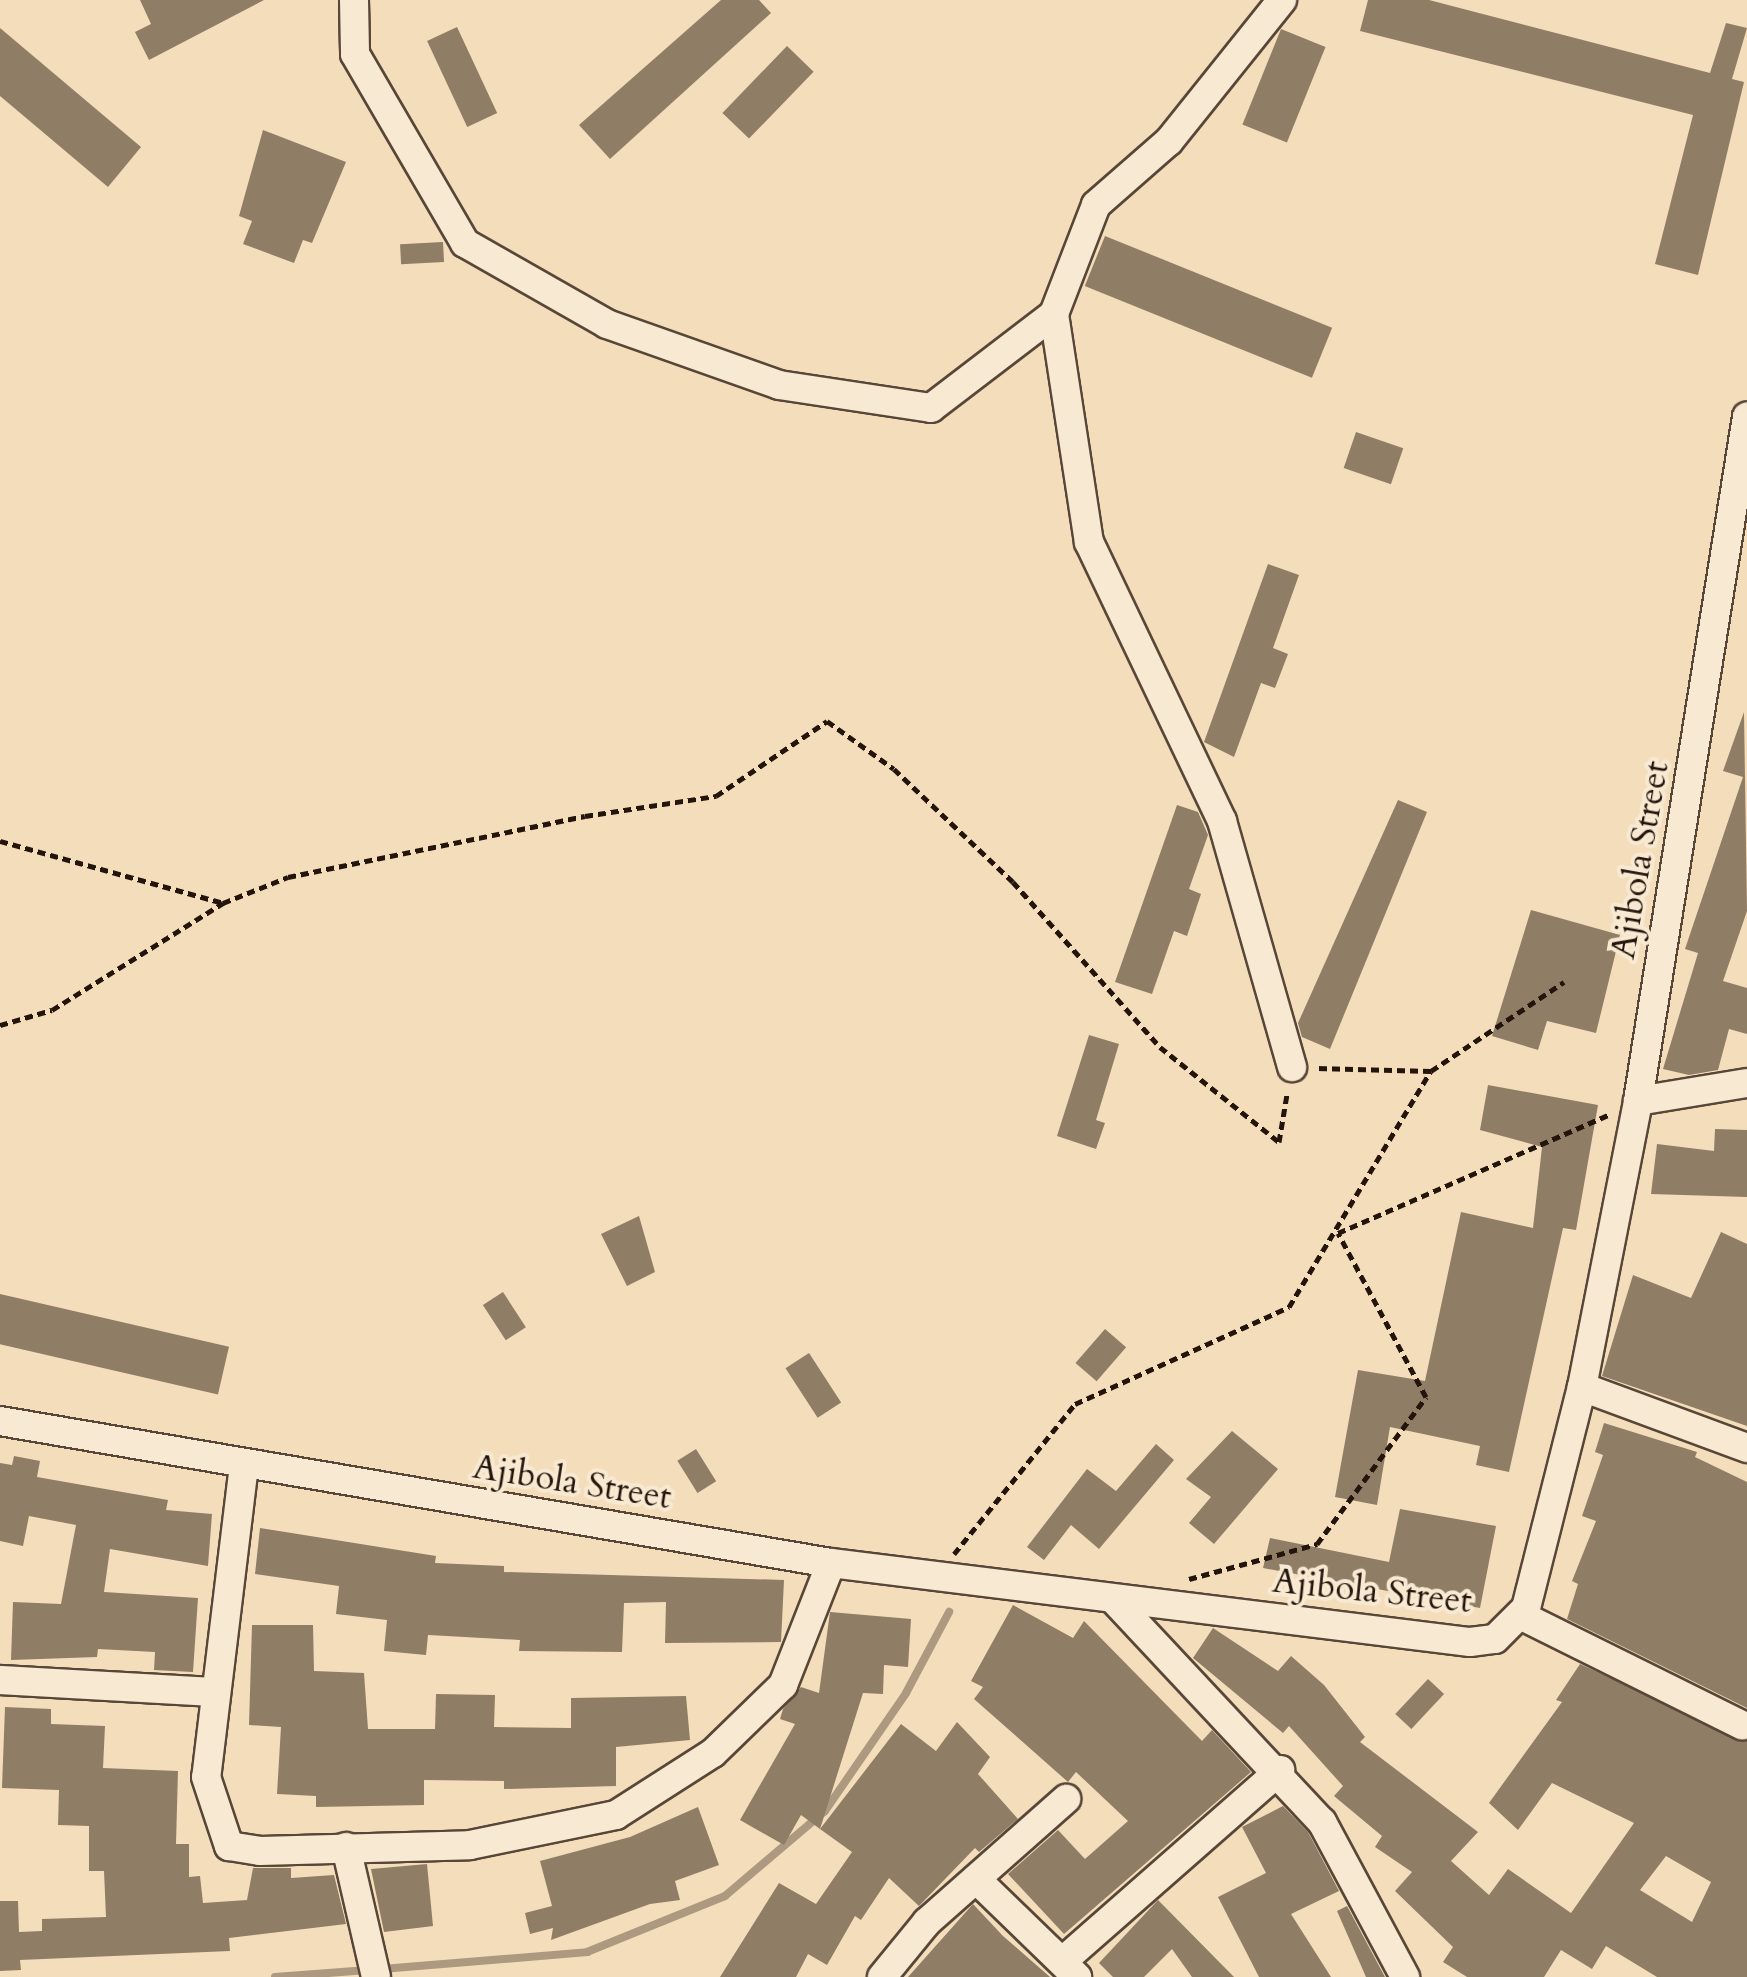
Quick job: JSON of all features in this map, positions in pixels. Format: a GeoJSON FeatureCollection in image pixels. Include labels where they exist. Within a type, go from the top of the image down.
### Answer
{"type":"FeatureCollection","features":[{"type":"Feature","properties":{"kind":"street"},"geometry":{"type":"LineString","coordinates":[[354,0],[355,54],[465,243],[608,324],[778,385],[930,408],[1054,314]]}},
{"type":"Feature","properties":{"kind":"street"},"geometry":{"type":"LineString","coordinates":[[1282,0],[1170,141],[1096,205],[1054,314],[1089,542],[1222,821],[1292,1067]]}},
{"type":"Feature","properties":{"kind":"street","name":"Ajibola Street"},"geometry":{"type":"LineString","coordinates":[[0,1421],[244,1466],[831,1563],[1470,1642],[1495,1639],[1522,1616],[1582,1387],[1638,1102],[1747,417]]}},
{"type":"Feature","properties":{"kind":"street"},"geometry":{"type":"LineString","coordinates":[[1638,1102],[1747,1084]]}},
{"type":"Feature","properties":{"kind":"street"},"geometry":{"type":"LineString","coordinates":[[1582,1387],[1747,1448]]}},
{"type":"Feature","properties":{"kind":"street"},"geometry":{"type":"LineString","coordinates":[[244,1466],[213,1692],[206,1777],[228,1846],[470,1844],[616,1815],[712,1753],[782,1685],[831,1563]]}},
{"type":"Feature","properties":{"kind":"street"},"geometry":{"type":"LineString","coordinates":[[1114,1600],[1280,1770],[1344,1859],[1405,1977]]}},
{"type":"Feature","properties":{"kind":"street"},"geometry":{"type":"LineString","coordinates":[[1522,1616],[1742,1725]]}},
{"type":"Feature","properties":{"kind":"street"},"geometry":{"type":"LineString","coordinates":[[0,1680],[213,1692]]}},
{"type":"Feature","properties":{"kind":"street"},"geometry":{"type":"LineString","coordinates":[[976,1879],[1070,1969],[1280,1770]]}},
{"type":"Feature","properties":{"kind":"street"},"geometry":{"type":"LineString","coordinates":[[882,1977],[926,1922],[1066,1799]]}},
{"type":"Feature","properties":{"kind":"street"},"geometry":{"type":"LineString","coordinates":[[346,1847],[376,1977]]}},
{"type":"Feature","properties":{"kind":"path"},"geometry":{"type":"LineString","coordinates":[[0,1025],[52,1010],[223,904],[288,877],[585,816],[716,796],[827,722],[894,769],[1012,882],[1160,1047],[1279,1142],[1292,1067],[1431,1071]]}},
{"type":"Feature","properties":{"kind":"path"},"geometry":{"type":"LineString","coordinates":[[0,841],[223,904]]}},
{"type":"Feature","properties":{"kind":"path"},"geometry":{"type":"LineString","coordinates":[[940,1578],[961,1542],[1074,1404],[1289,1308],[1338,1233],[1431,1071],[1564,982]]}},
{"type":"Feature","properties":{"kind":"path"},"geometry":{"type":"LineString","coordinates":[[1338,1233],[1638,1102]]}},
{"type":"Feature","properties":{"kind":"path"},"geometry":{"type":"LineString","coordinates":[[1169,1584],[1317,1544],[1426,1397],[1338,1233]]}},
{"type":"Feature","properties":{"kind":"building"},"geometry":{"type":"Polygon","coordinates":[[[140,0],[264,0],[149,60],[135,32],[151,24],[140,0]]]}},
{"type":"Feature","properties":{"kind":"building"},"geometry":{"type":"Polygon","coordinates":[[[721,0],[759,0],[771,13],[610,159],[579,125],[721,0]]]}},
{"type":"Feature","properties":{"kind":"building"},"geometry":{"type":"Polygon","coordinates":[[[1368,0],[1429,0],[1710,73],[1726,23],[1747,28],[1732,79],[1744,82],[1698,275],[1655,264],[1693,115],[1360,31],[1368,0]]]}},
{"type":"Feature","properties":{"kind":"building"},"geometry":{"type":"Polygon","coordinates":[[[457,27],[497,113],[467,127],[427,41],[457,27]]]}},
{"type":"Feature","properties":{"kind":"building"},"geometry":{"type":"Polygon","coordinates":[[[0,28],[141,147],[108,187],[0,96],[0,28]]]}},
{"type":"Feature","properties":{"kind":"building"},"geometry":{"type":"Polygon","coordinates":[[[1281,29],[1326,47],[1287,142],[1242,124],[1281,29]]]}},
{"type":"Feature","properties":{"kind":"building"},"geometry":{"type":"Polygon","coordinates":[[[787,46],[814,72],[749,139],[722,113],[787,46]]]}},
{"type":"Feature","properties":{"kind":"building"},"geometry":{"type":"Polygon","coordinates":[[[263,130],[346,162],[312,243],[303,240],[294,263],[243,244],[252,221],[239,216],[263,130]]]}},
{"type":"Feature","properties":{"kind":"building"},"geometry":{"type":"Polygon","coordinates":[[[1105,236],[1332,328],[1312,378],[1085,286],[1105,236]]]}},
{"type":"Feature","properties":{"kind":"building"},"geometry":{"type":"Polygon","coordinates":[[[443,242],[444,262],[401,264],[400,244],[443,242]]]}},
{"type":"Feature","properties":{"kind":"building"},"geometry":{"type":"Polygon","coordinates":[[[1356,432],[1403,448],[1391,484],[1344,468],[1356,432]]]}},
{"type":"Feature","properties":{"kind":"building"},"geometry":{"type":"Polygon","coordinates":[[[1268,564],[1299,575],[1273,648],[1288,654],[1275,688],[1261,683],[1234,757],[1204,742],[1268,564]]]}},
{"type":"Feature","properties":{"kind":"building"},"geometry":{"type":"Polygon","coordinates":[[[1744,712],[1747,911],[1723,981],[1747,988],[1747,1034],[1729,1029],[1718,1070],[1689,1075],[1663,1069],[1698,953],[1685,949],[1743,777],[1723,771],[1744,712]]]}},
{"type":"Feature","properties":{"kind":"building"},"geometry":{"type":"Polygon","coordinates":[[[1398,800],[1427,812],[1330,1049],[1302,1037],[1298,1023],[1398,800]]]}},
{"type":"Feature","properties":{"kind":"building"},"geometry":{"type":"Polygon","coordinates":[[[1177,805],[1198,812],[1208,835],[1189,889],[1201,894],[1187,936],[1174,931],[1152,994],[1115,982],[1177,805]]]}},
{"type":"Feature","properties":{"kind":"building"},"geometry":{"type":"Polygon","coordinates":[[[1531,910],[1620,935],[1596,1033],[1547,1021],[1538,1050],[1492,1036],[1531,910]]]}},
{"type":"Feature","properties":{"kind":"building"},"geometry":{"type":"Polygon","coordinates":[[[1089,1035],[1119,1044],[1096,1120],[1105,1123],[1096,1149],[1057,1136],[1089,1035]]]}},
{"type":"Feature","properties":{"kind":"building"},"geometry":{"type":"Polygon","coordinates":[[[1488,1085],[1598,1105],[1576,1230],[1563,1228],[1509,1472],[1476,1465],[1480,1446],[1390,1427],[1377,1505],[1335,1497],[1358,1370],[1425,1381],[1461,1212],[1533,1228],[1542,1147],[1480,1130],[1488,1085]]]}},
{"type":"Feature","properties":{"kind":"building"},"geometry":{"type":"Polygon","coordinates":[[[1715,1129],[1747,1130],[1747,1197],[1651,1194],[1657,1144],[1714,1151],[1715,1129]]]}},
{"type":"Feature","properties":{"kind":"building"},"geometry":{"type":"Polygon","coordinates":[[[639,1216],[655,1272],[627,1286],[601,1234],[639,1216]]]}},
{"type":"Feature","properties":{"kind":"building"},"geometry":{"type":"Polygon","coordinates":[[[1721,1232],[1747,1244],[1747,1426],[1602,1376],[1633,1275],[1691,1298],[1721,1232]]]}},
{"type":"Feature","properties":{"kind":"building"},"geometry":{"type":"Polygon","coordinates":[[[503,1292],[526,1327],[506,1340],[483,1305],[503,1292]]]}},
{"type":"Feature","properties":{"kind":"building"},"geometry":{"type":"Polygon","coordinates":[[[0,1294],[229,1347],[218,1395],[0,1344],[0,1294]]]}},
{"type":"Feature","properties":{"kind":"building"},"geometry":{"type":"Polygon","coordinates":[[[1105,1329],[1126,1347],[1097,1381],[1075,1363],[1105,1329]]]}},
{"type":"Feature","properties":{"kind":"building"},"geometry":{"type":"Polygon","coordinates":[[[809,1353],[841,1402],[818,1418],[786,1368],[809,1353]]]}},
{"type":"Feature","properties":{"kind":"building"},"geometry":{"type":"Polygon","coordinates":[[[1604,1423],[1697,1452],[1695,1457],[1747,1482],[1747,1708],[1567,1619],[1578,1584],[1572,1581],[1596,1521],[1582,1516],[1603,1455],[1595,1452],[1604,1423]]]}},
{"type":"Feature","properties":{"kind":"building"},"geometry":{"type":"Polygon","coordinates":[[[1232,1431],[1278,1469],[1214,1544],[1189,1523],[1211,1497],[1186,1479],[1232,1431]]]}},
{"type":"Feature","properties":{"kind":"building"},"geometry":{"type":"Polygon","coordinates":[[[1156,1444],[1174,1460],[1099,1549],[1071,1525],[1044,1560],[1027,1547],[1087,1469],[1116,1491],[1156,1444]]]}},
{"type":"Feature","properties":{"kind":"building"},"geometry":{"type":"Polygon","coordinates":[[[696,1449],[716,1481],[697,1493],[677,1461],[696,1449]]]}},
{"type":"Feature","properties":{"kind":"building"},"geometry":{"type":"Polygon","coordinates":[[[14,1456],[40,1461],[37,1477],[168,1500],[166,1510],[212,1514],[208,1566],[110,1549],[104,1592],[198,1598],[193,1672],[154,1670],[155,1652],[98,1649],[97,1657],[11,1660],[13,1602],[61,1604],[76,1525],[29,1516],[23,1546],[0,1541],[0,1463],[12,1465],[14,1456]]]}},
{"type":"Feature","properties":{"kind":"building"},"geometry":{"type":"Polygon","coordinates":[[[1400,1509],[1496,1526],[1480,1608],[1263,1568],[1270,1538],[1389,1562],[1400,1509]]]}},
{"type":"Feature","properties":{"kind":"building"},"geometry":{"type":"Polygon","coordinates":[[[260,1528],[436,1556],[435,1563],[504,1566],[504,1572],[784,1580],[781,1642],[665,1643],[666,1602],[624,1603],[622,1652],[519,1651],[520,1640],[428,1635],[426,1655],[384,1651],[387,1620],[336,1614],[339,1586],[255,1574],[260,1528]]]}},
{"type":"Feature","properties":{"kind":"building"},"geometry":{"type":"Polygon","coordinates":[[[1013,1605],[1073,1638],[1084,1621],[1202,1741],[1212,1730],[1251,1772],[1064,1934],[1008,1874],[1058,1830],[1085,1859],[1128,1821],[1076,1772],[1068,1782],[974,1699],[983,1687],[971,1681],[1013,1605]]]}},
{"type":"Feature","properties":{"kind":"building"},"geometry":{"type":"Polygon","coordinates":[[[830,1612],[911,1619],[908,1667],[884,1665],[883,1694],[863,1693],[820,1829],[801,1815],[784,1845],[740,1820],[795,1724],[780,1719],[783,1709],[801,1687],[819,1693],[830,1612]]]}},
{"type":"Feature","properties":{"kind":"building"},"geometry":{"type":"Polygon","coordinates":[[[252,1625],[313,1625],[314,1671],[364,1673],[368,1729],[435,1729],[436,1694],[495,1695],[494,1727],[571,1728],[571,1698],[686,1696],[690,1740],[616,1747],[616,1786],[504,1789],[504,1781],[424,1780],[424,1805],[316,1807],[316,1796],[277,1794],[281,1727],[249,1725],[252,1625]]]}},
{"type":"Feature","properties":{"kind":"building"},"geometry":{"type":"Polygon","coordinates":[[[1213,1628],[1278,1671],[1291,1656],[1324,1685],[1365,1737],[1360,1742],[1478,1832],[1451,1861],[1489,1895],[1508,1869],[1571,1913],[1634,1823],[1552,1783],[1518,1830],[1489,1803],[1562,1702],[1556,1700],[1580,1664],[1747,1741],[1747,1977],[1657,1977],[1606,1946],[1592,1969],[1561,1950],[1544,1977],[1467,1977],[1443,1962],[1453,1947],[1395,1891],[1412,1872],[1375,1847],[1382,1836],[1334,1796],[1343,1786],[1289,1726],[1283,1733],[1193,1658],[1213,1628]],[[1666,1856],[1640,1890],[1692,1922],[1711,1882],[1666,1856]]]}},
{"type":"Feature","properties":{"kind":"building"},"geometry":{"type":"Polygon","coordinates":[[[1428,1679],[1444,1694],[1411,1729],[1395,1714],[1428,1679]]]}},
{"type":"Feature","properties":{"kind":"building"},"geometry":{"type":"Polygon","coordinates":[[[5,1707],[51,1709],[51,1724],[105,1726],[103,1768],[178,1771],[176,1844],[189,1844],[189,1877],[200,1876],[203,1903],[247,1900],[253,1868],[291,1868],[291,1878],[334,1875],[346,1924],[229,1938],[230,1951],[20,1960],[21,1970],[0,1971],[0,1901],[18,1901],[19,1932],[42,1931],[42,1919],[106,1917],[104,1871],[89,1871],[89,1826],[58,1825],[59,1790],[2,1788],[5,1707]]]}},
{"type":"Feature","properties":{"kind":"building"},"geometry":{"type":"Polygon","coordinates":[[[957,1722],[990,1757],[978,1774],[1018,1819],[979,1852],[975,1848],[919,1906],[889,1878],[861,1920],[855,1916],[827,1965],[808,1954],[796,1977],[720,1977],[779,1883],[816,1904],[852,1852],[820,1829],[901,1724],[936,1751],[957,1722]]]}},
{"type":"Feature","properties":{"kind":"building"},"geometry":{"type":"Polygon","coordinates":[[[1283,1806],[1308,1832],[1339,1891],[1291,1914],[1331,1977],[1259,1977],[1218,1897],[1266,1873],[1242,1827],[1283,1806]]]}},
{"type":"Feature","properties":{"kind":"building"},"geometry":{"type":"Polygon","coordinates":[[[698,1807],[719,1865],[675,1881],[680,1900],[650,1904],[551,1940],[553,1928],[530,1934],[525,1913],[552,1906],[540,1861],[630,1837],[698,1807]]]}},
{"type":"Feature","properties":{"kind":"building"},"geometry":{"type":"Polygon","coordinates":[[[427,1864],[433,1926],[384,1932],[371,1869],[427,1864]]]}},
{"type":"Feature","properties":{"kind":"building"},"geometry":{"type":"Polygon","coordinates":[[[1158,1900],[1234,1977],[1192,1977],[1172,1949],[1144,1977],[1113,1977],[1099,1963],[1158,1900]]]}},
{"type":"Feature","properties":{"kind":"building"},"geometry":{"type":"Polygon","coordinates":[[[973,1904],[1003,1936],[1050,1977],[908,1977],[973,1904]]]}},
{"type":"Feature","properties":{"kind":"building"},"geometry":{"type":"Polygon","coordinates":[[[1347,1906],[1385,1977],[1366,1977],[1337,1911],[1347,1906]]]}},
{"type":"Feature","properties":{"kind":"waterway"},"geometry":{"type":"LineString","coordinates":[[382,1969],[587,1952],[725,1896],[825,1811],[906,1693],[949,1612]]}},
{"type":"Feature","properties":{"kind":"waterway"},"geometry":{"type":"LineString","coordinates":[[275,1977],[368,1970]]}}]}
